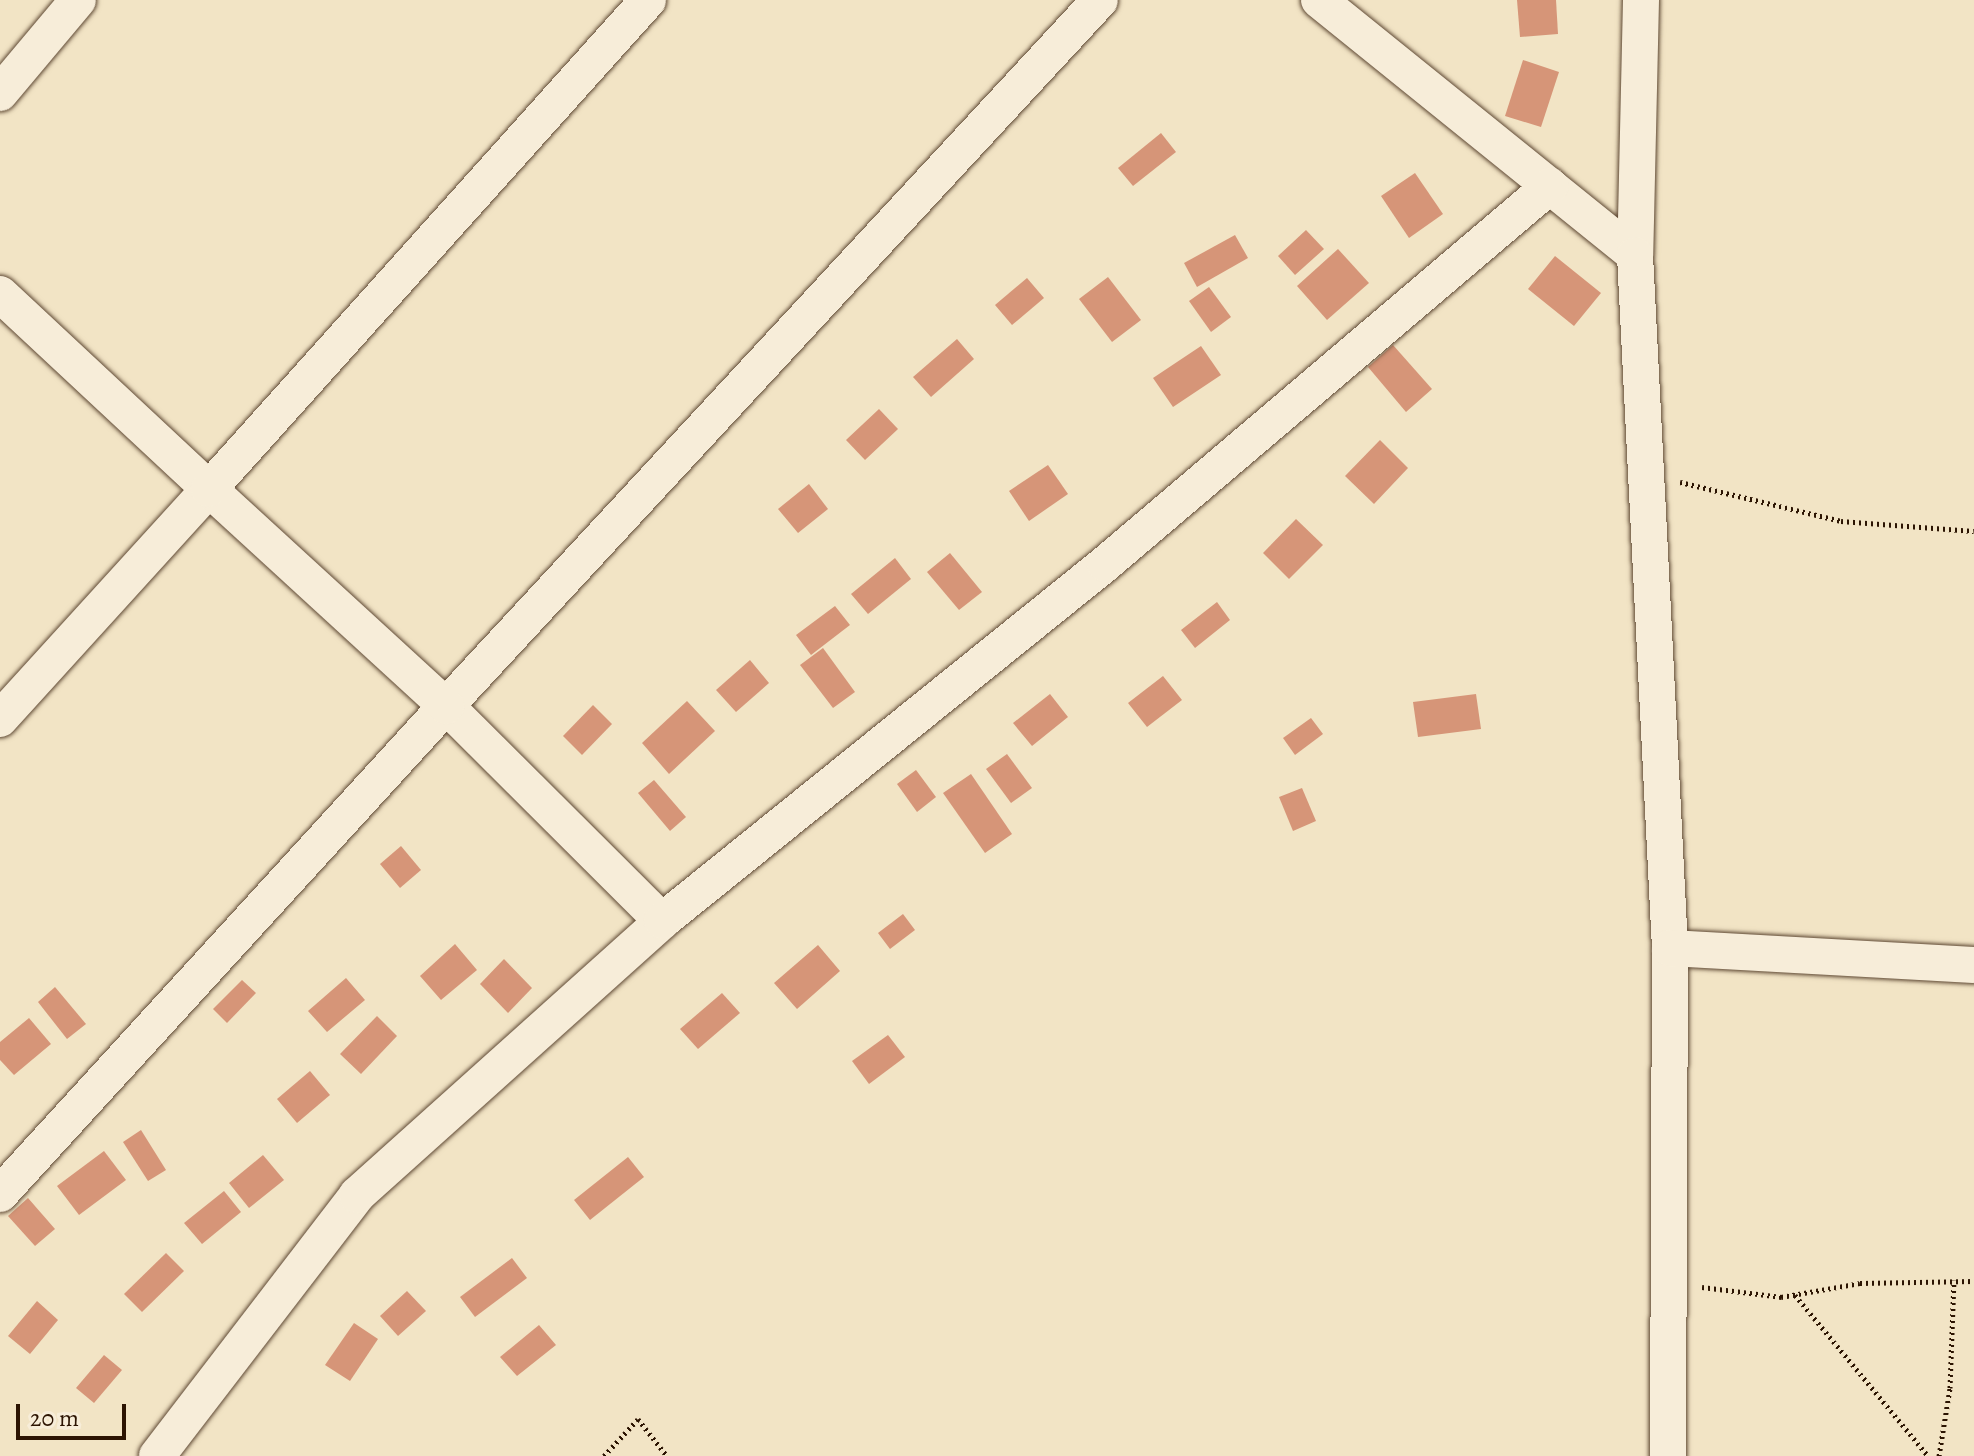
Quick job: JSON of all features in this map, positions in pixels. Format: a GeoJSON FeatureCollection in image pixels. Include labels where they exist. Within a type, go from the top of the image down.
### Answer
{"type":"FeatureCollection","features":[{"type":"Feature","properties":{"kind":"street"},"geometry":{"type":"LineString","coordinates":[[0,93],[78,0]]}},
{"type":"Feature","properties":{"kind":"street"},"geometry":{"type":"LineString","coordinates":[[0,719],[648,0]]}},
{"type":"Feature","properties":{"kind":"street"},"geometry":{"type":"LineString","coordinates":[[0,1194],[446,706],[1100,0]]}},
{"type":"Feature","properties":{"kind":"street"},"geometry":{"type":"LineString","coordinates":[[1319,0],[1635,255]]}},
{"type":"Feature","properties":{"kind":"street"},"geometry":{"type":"LineString","coordinates":[[1641,0],[1635,255],[1670,948],[1668,1456]]}},
{"type":"Feature","properties":{"kind":"street"},"geometry":{"type":"LineString","coordinates":[[157,1456],[357,1195],[662,921],[1105,564],[1550,186]]}},
{"type":"Feature","properties":{"kind":"street"},"geometry":{"type":"LineString","coordinates":[[0,294],[446,706],[662,921]]}},
{"type":"Feature","properties":{"kind":"street"},"geometry":{"type":"LineString","coordinates":[[1670,948],[1974,965]]}},
{"type":"Feature","properties":{"kind":"path"},"geometry":{"type":"LineString","coordinates":[[1646,473],[1841,521],[1974,531]]}},
{"type":"Feature","properties":{"kind":"path"},"geometry":{"type":"LineString","coordinates":[[1939,1456],[1950,1388],[1954,1280]]}},
{"type":"Feature","properties":{"kind":"path"},"geometry":{"type":"LineString","coordinates":[[1669,1283],[1795,1295],[1860,1283],[1974,1281]]}},
{"type":"Feature","properties":{"kind":"path"},"geometry":{"type":"LineString","coordinates":[[1795,1295],[1928,1456]]}},
{"type":"Feature","properties":{"kind":"path"},"geometry":{"type":"LineString","coordinates":[[604,1456],[638,1419],[667,1456]]}},
{"type":"Feature","properties":{"kind":"building"},"geometry":{"type":"Polygon","coordinates":[[[1517,0],[1556,0],[1558,34],[1520,37],[1517,0]]]}},
{"type":"Feature","properties":{"kind":"building"},"geometry":{"type":"Polygon","coordinates":[[[1523,60],[1559,72],[1541,127],[1505,116],[1523,60]]]}},
{"type":"Feature","properties":{"kind":"building"},"geometry":{"type":"Polygon","coordinates":[[[1161,133],[1176,152],[1133,186],[1118,168],[1161,133]]]}},
{"type":"Feature","properties":{"kind":"building"},"geometry":{"type":"Polygon","coordinates":[[[1415,173],[1443,214],[1409,238],[1381,196],[1415,173]]]}},
{"type":"Feature","properties":{"kind":"building"},"geometry":{"type":"Polygon","coordinates":[[[1306,230],[1324,249],[1295,275],[1278,256],[1306,230]]]}},
{"type":"Feature","properties":{"kind":"building"},"geometry":{"type":"Polygon","coordinates":[[[1235,235],[1248,258],[1197,287],[1184,263],[1235,235]]]}},
{"type":"Feature","properties":{"kind":"building"},"geometry":{"type":"Polygon","coordinates":[[[1338,249],[1369,283],[1327,320],[1297,286],[1338,249]]]}},
{"type":"Feature","properties":{"kind":"building"},"geometry":{"type":"Polygon","coordinates":[[[1555,256],[1601,293],[1574,326],[1528,289],[1555,256]]]}},
{"type":"Feature","properties":{"kind":"building"},"geometry":{"type":"Polygon","coordinates":[[[1108,277],[1141,320],[1112,342],[1079,299],[1108,277]]]}},
{"type":"Feature","properties":{"kind":"building"},"geometry":{"type":"Polygon","coordinates":[[[1027,278],[1044,298],[1012,325],[995,305],[1027,278]]]}},
{"type":"Feature","properties":{"kind":"building"},"geometry":{"type":"Polygon","coordinates":[[[1209,287],[1231,317],[1211,332],[1189,301],[1209,287]]]}},
{"type":"Feature","properties":{"kind":"building"},"geometry":{"type":"Polygon","coordinates":[[[957,339],[974,359],[931,397],[913,377],[957,339]]]}},
{"type":"Feature","properties":{"kind":"building"},"geometry":{"type":"Polygon","coordinates":[[[1393,345],[1432,389],[1406,412],[1368,367],[1393,345]]]}},
{"type":"Feature","properties":{"kind":"building"},"geometry":{"type":"Polygon","coordinates":[[[1201,346],[1221,375],[1173,407],[1153,378],[1201,346]]]}},
{"type":"Feature","properties":{"kind":"building"},"geometry":{"type":"Polygon","coordinates":[[[879,409],[898,429],[865,460],[846,440],[879,409]]]}},
{"type":"Feature","properties":{"kind":"building"},"geometry":{"type":"Polygon","coordinates":[[[1380,440],[1408,468],[1374,504],[1345,476],[1380,440]]]}},
{"type":"Feature","properties":{"kind":"building"},"geometry":{"type":"Polygon","coordinates":[[[1048,465],[1068,494],[1029,521],[1009,491],[1048,465]]]}},
{"type":"Feature","properties":{"kind":"building"},"geometry":{"type":"Polygon","coordinates":[[[809,484],[828,509],[798,533],[778,509],[809,484]]]}},
{"type":"Feature","properties":{"kind":"building"},"geometry":{"type":"Polygon","coordinates":[[[1296,519],[1323,545],[1289,579],[1263,553],[1296,519]]]}},
{"type":"Feature","properties":{"kind":"building"},"geometry":{"type":"Polygon","coordinates":[[[950,553],[982,592],[959,610],[927,572],[950,553]]]}},
{"type":"Feature","properties":{"kind":"building"},"geometry":{"type":"Polygon","coordinates":[[[895,558],[911,579],[868,614],[851,594],[895,558]]]}},
{"type":"Feature","properties":{"kind":"building"},"geometry":{"type":"Polygon","coordinates":[[[1217,602],[1230,620],[1195,648],[1181,630],[1217,602]]]}},
{"type":"Feature","properties":{"kind":"building"},"geometry":{"type":"Polygon","coordinates":[[[835,606],[850,625],[811,655],[796,635],[835,606]]]}},
{"type":"Feature","properties":{"kind":"building"},"geometry":{"type":"Polygon","coordinates":[[[823,648],[855,692],[833,708],[800,665],[823,648]]]}},
{"type":"Feature","properties":{"kind":"building"},"geometry":{"type":"Polygon","coordinates":[[[750,660],[769,683],[736,712],[716,690],[750,660]]]}},
{"type":"Feature","properties":{"kind":"building"},"geometry":{"type":"Polygon","coordinates":[[[1163,676],[1182,700],[1147,727],[1128,703],[1163,676]]]}},
{"type":"Feature","properties":{"kind":"building"},"geometry":{"type":"Polygon","coordinates":[[[1050,694],[1068,717],[1032,746],[1013,723],[1050,694]]]}},
{"type":"Feature","properties":{"kind":"building"},"geometry":{"type":"Polygon","coordinates":[[[1476,694],[1481,729],[1418,737],[1413,702],[1476,694]]]}},
{"type":"Feature","properties":{"kind":"building"},"geometry":{"type":"Polygon","coordinates":[[[687,701],[715,731],[669,774],[642,743],[687,701]]]}},
{"type":"Feature","properties":{"kind":"building"},"geometry":{"type":"Polygon","coordinates":[[[593,705],[612,724],[582,755],[563,736],[593,705]]]}},
{"type":"Feature","properties":{"kind":"building"},"geometry":{"type":"Polygon","coordinates":[[[1311,718],[1323,734],[1295,755],[1283,738],[1311,718]]]}},
{"type":"Feature","properties":{"kind":"building"},"geometry":{"type":"Polygon","coordinates":[[[1007,754],[1032,788],[1011,803],[986,769],[1007,754]]]}},
{"type":"Feature","properties":{"kind":"building"},"geometry":{"type":"Polygon","coordinates":[[[916,770],[936,797],[917,812],[897,784],[916,770]]]}},
{"type":"Feature","properties":{"kind":"building"},"geometry":{"type":"Polygon","coordinates":[[[971,774],[1012,834],[985,853],[943,793],[971,774]]]}},
{"type":"Feature","properties":{"kind":"building"},"geometry":{"type":"Polygon","coordinates":[[[654,780],[686,817],[670,831],[638,793],[654,780]]]}},
{"type":"Feature","properties":{"kind":"building"},"geometry":{"type":"Polygon","coordinates":[[[1302,788],[1316,821],[1293,831],[1279,797],[1302,788]]]}},
{"type":"Feature","properties":{"kind":"building"},"geometry":{"type":"Polygon","coordinates":[[[401,846],[421,870],[400,888],[380,864],[401,846]]]}},
{"type":"Feature","properties":{"kind":"building"},"geometry":{"type":"Polygon","coordinates":[[[903,914],[915,930],[890,949],[878,933],[903,914]]]}},
{"type":"Feature","properties":{"kind":"building"},"geometry":{"type":"Polygon","coordinates":[[[455,944],[477,970],[441,1000],[420,976],[455,944]]]}},
{"type":"Feature","properties":{"kind":"building"},"geometry":{"type":"Polygon","coordinates":[[[818,945],[840,971],[797,1009],[774,983],[818,945]]]}},
{"type":"Feature","properties":{"kind":"building"},"geometry":{"type":"Polygon","coordinates":[[[504,959],[532,988],[508,1013],[480,984],[504,959]]]}},
{"type":"Feature","properties":{"kind":"building"},"geometry":{"type":"Polygon","coordinates":[[[346,978],[365,1000],[327,1032],[308,1011],[346,978]]]}},
{"type":"Feature","properties":{"kind":"building"},"geometry":{"type":"Polygon","coordinates":[[[242,980],[256,993],[227,1023],[213,1009],[242,980]]]}},
{"type":"Feature","properties":{"kind":"building"},"geometry":{"type":"Polygon","coordinates":[[[55,987],[86,1024],[67,1039],[38,1002],[55,987]]]}},
{"type":"Feature","properties":{"kind":"building"},"geometry":{"type":"Polygon","coordinates":[[[722,993],[740,1013],[698,1049],[680,1029],[722,993]]]}},
{"type":"Feature","properties":{"kind":"building"},"geometry":{"type":"Polygon","coordinates":[[[377,1016],[397,1036],[361,1074],[340,1054],[377,1016]]]}},
{"type":"Feature","properties":{"kind":"building"},"geometry":{"type":"Polygon","coordinates":[[[29,1018],[51,1044],[14,1075],[0,1060],[0,1042],[29,1018]]]}},
{"type":"Feature","properties":{"kind":"building"},"geometry":{"type":"Polygon","coordinates":[[[888,1035],[905,1057],[869,1084],[852,1061],[888,1035]]]}},
{"type":"Feature","properties":{"kind":"building"},"geometry":{"type":"Polygon","coordinates":[[[310,1071],[330,1095],[297,1123],[277,1099],[310,1071]]]}},
{"type":"Feature","properties":{"kind":"building"},"geometry":{"type":"Polygon","coordinates":[[[141,1130],[166,1170],[148,1181],[123,1142],[141,1130]]]}},
{"type":"Feature","properties":{"kind":"building"},"geometry":{"type":"Polygon","coordinates":[[[104,1151],[126,1180],[79,1215],[57,1186],[104,1151]]]}},
{"type":"Feature","properties":{"kind":"building"},"geometry":{"type":"Polygon","coordinates":[[[263,1155],[284,1180],[249,1208],[229,1183],[263,1155]]]}},
{"type":"Feature","properties":{"kind":"building"},"geometry":{"type":"Polygon","coordinates":[[[628,1157],[644,1177],[590,1220],[574,1200],[628,1157]]]}},
{"type":"Feature","properties":{"kind":"building"},"geometry":{"type":"Polygon","coordinates":[[[224,1191],[241,1212],[202,1244],[184,1223],[224,1191]]]}},
{"type":"Feature","properties":{"kind":"building"},"geometry":{"type":"Polygon","coordinates":[[[28,1198],[55,1229],[35,1246],[8,1216],[28,1198]]]}},
{"type":"Feature","properties":{"kind":"building"},"geometry":{"type":"Polygon","coordinates":[[[166,1253],[184,1271],[142,1312],[124,1294],[166,1253]]]}},
{"type":"Feature","properties":{"kind":"building"},"geometry":{"type":"Polygon","coordinates":[[[512,1258],[527,1278],[475,1317],[460,1297],[512,1258]]]}},
{"type":"Feature","properties":{"kind":"building"},"geometry":{"type":"Polygon","coordinates":[[[407,1291],[426,1311],[398,1336],[380,1316],[407,1291]]]}},
{"type":"Feature","properties":{"kind":"building"},"geometry":{"type":"Polygon","coordinates":[[[37,1301],[58,1320],[30,1354],[8,1336],[37,1301]]]}},
{"type":"Feature","properties":{"kind":"building"},"geometry":{"type":"Polygon","coordinates":[[[354,1323],[378,1339],[350,1381],[325,1365],[354,1323]]]}},
{"type":"Feature","properties":{"kind":"building"},"geometry":{"type":"Polygon","coordinates":[[[539,1325],[556,1345],[517,1376],[500,1357],[539,1325]]]}},
{"type":"Feature","properties":{"kind":"building"},"geometry":{"type":"Polygon","coordinates":[[[104,1355],[122,1370],[94,1403],[76,1388],[104,1355]]]}}]}
